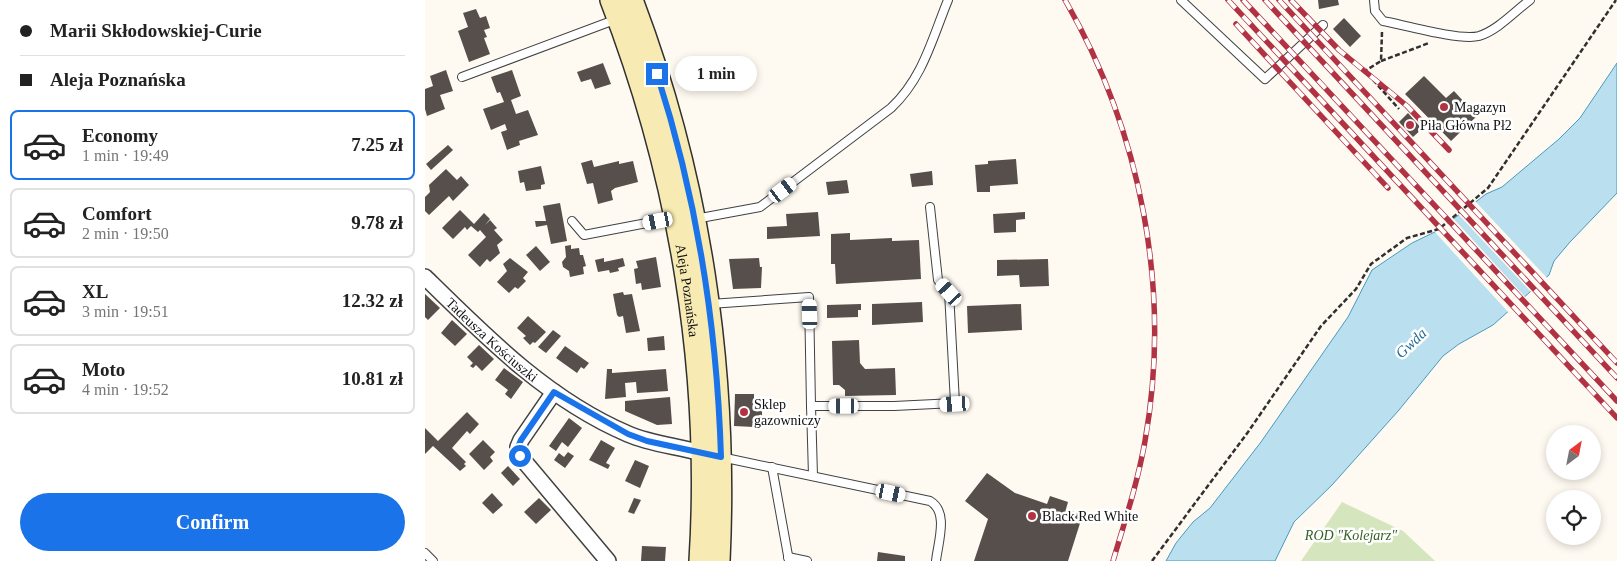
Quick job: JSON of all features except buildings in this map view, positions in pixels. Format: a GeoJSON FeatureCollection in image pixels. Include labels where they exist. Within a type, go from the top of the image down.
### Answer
{"type":"FeatureCollection","features":[{"type":"Feature","properties":{"kind":"main road","name":"Aleja Poznańska"},"geometry":{"type":"LineString","coordinates":[[632,0],[668,110],[685,218],[693,328],[711,455],[719,561]]}},
{"type":"Feature","properties":{"kind":"main road","name":"Aleja Poznańska"},"geometry":{"type":"LineString","coordinates":[[615,9],[685,218],[709,304],[718,385],[699,561]]}},
{"type":"Feature","properties":{"kind":"street","name":"Tadeusza Kościuszki"},"geometry":{"type":"LineString","coordinates":[[425,278],[514,362],[554,392],[628,434],[711,455]]}},
{"type":"Feature","properties":{"kind":"street"},"geometry":{"type":"LineString","coordinates":[[554,392],[521,440],[518,447],[519,455],[608,561]]}},
{"type":"Feature","properties":{"kind":"lane"},"geometry":{"type":"LineString","coordinates":[[572,221],[584,235],[760,207],[891,108],[904,96],[921,70],[947,0]]}},
{"type":"Feature","properties":{"kind":"lane"},"geometry":{"type":"LineString","coordinates":[[1181,0],[1265,79],[1323,25]]}},
{"type":"Feature","properties":{"kind":"lane"},"geometry":{"type":"LineString","coordinates":[[1374,0],[1375,11],[1383,21],[1459,36],[1478,36],[1500,24],[1529,0]]}},
{"type":"Feature","properties":{"kind":"lane"},"geometry":{"type":"LineString","coordinates":[[462,77],[615,9]]}},
{"type":"Feature","properties":{"kind":"lane"},"geometry":{"type":"LineString","coordinates":[[811,406],[955,404],[949,292],[938,280],[930,207]]}},
{"type":"Feature","properties":{"kind":"lane"},"geometry":{"type":"LineString","coordinates":[[709,304],[809,297],[813,476]]}},
{"type":"Feature","properties":{"kind":"lane"},"geometry":{"type":"LineString","coordinates":[[711,455],[930,501],[935,504],[941,515],[936,561]]}},
{"type":"Feature","properties":{"kind":"lane"},"geometry":{"type":"LineString","coordinates":[[772,467],[788,559],[807,561]]}},
{"type":"Feature","properties":{"kind":"lane"},"geometry":{"type":"LineString","coordinates":[[425,553],[433,561]]}},
{"type":"Feature","properties":{"kind":"path"},"geometry":{"type":"LineString","coordinates":[[1152,561],[1248,432],[1321,326],[1356,289],[1371,264],[1407,238],[1439,229],[1488,188],[1616,0]]}},
{"type":"Feature","properties":{"kind":"path"},"geometry":{"type":"LineString","coordinates":[[1381,62],[1383,21]]}},
{"type":"Feature","properties":{"kind":"path"},"geometry":{"type":"LineString","coordinates":[[1399,108],[1365,71],[1381,62],[1429,44],[1438,32]]}},
{"type":"Feature","properties":{"kind":"green space","name":"ROD \"Kolejarz\""},"geometry":{"type":"Polygon","coordinates":[[[1342,502],[1403,531],[1435,561],[1301,561],[1342,502]]]}},
{"type":"Feature","properties":{"kind":"water","name":"Gwda"},"geometry":{"type":"Polygon","coordinates":[[[1617,63],[1617,193],[1554,261],[1549,275],[1493,325],[1459,344],[1443,356],[1399,410],[1332,485],[1294,522],[1275,561],[1166,561],[1176,543],[1193,522],[1210,508],[1261,442],[1348,317],[1372,270],[1412,243],[1439,230],[1486,194],[1502,187],[1559,139],[1580,118],[1617,63]]]}},
{"type":"Feature","properties":{"kind":"pier"},"geometry":{"type":"Polygon","coordinates":[[[1474,200],[1548,279],[1532,293],[1457,213],[1474,200]]]}},
{"type":"Feature","properties":{"kind":"pier"},"geometry":{"type":"Polygon","coordinates":[[[1452,217],[1526,298],[1509,313],[1433,230],[1452,217]]]}},
{"type":"Feature","properties":{"kind":"railway"},"geometry":{"type":"LineString","coordinates":[[1065,0],[1091,51],[1113,103],[1131,158],[1144,213],[1152,270],[1155,327],[1152,384],[1145,441],[1135,486],[1113,561]]}},
{"type":"Feature","properties":{"kind":"railway"},"geometry":{"type":"LineString","coordinates":[[1228,0],[1617,418]]}},
{"type":"Feature","properties":{"kind":"railway"},"geometry":{"type":"LineString","coordinates":[[1243,0],[1617,401]]}},
{"type":"Feature","properties":{"kind":"railway"},"geometry":{"type":"LineString","coordinates":[[1265,0],[1617,378]]}},
{"type":"Feature","properties":{"kind":"railway"},"geometry":{"type":"LineString","coordinates":[[1279,0],[1617,363]]}},
{"type":"Feature","properties":{"kind":"railway"},"geometry":{"type":"LineString","coordinates":[[1291,0],[1339,50],[1407,106],[1449,150]]}},
{"type":"Feature","properties":{"kind":"railway"},"geometry":{"type":"LineString","coordinates":[[1236,24],[1388,188]]}},
{"type":"Feature","properties":{"kind":"place","name":"Magazyn"},"geometry":{"type":"Point","coordinates":[1444,107]}},
{"type":"Feature","properties":{"kind":"place","name":"Piła Główna Pł2"},"geometry":{"type":"Point","coordinates":[1410,125]}},
{"type":"Feature","properties":{"kind":"place","name":"Sklep gazowniczy"},"geometry":{"type":"Point","coordinates":[744,412]}},
{"type":"Feature","properties":{"kind":"place","name":"Black Red White"},"geometry":{"type":"Point","coordinates":[1032,516]}},
{"type":"Feature","properties":{"kind":"route"},"geometry":{"type":"LineString","coordinates":[[520,456],[518,447],[521,440],[554,392],[628,434],[647,441],[721,457],[715,358],[695,219],[685,171],[657,74]]}}]}
